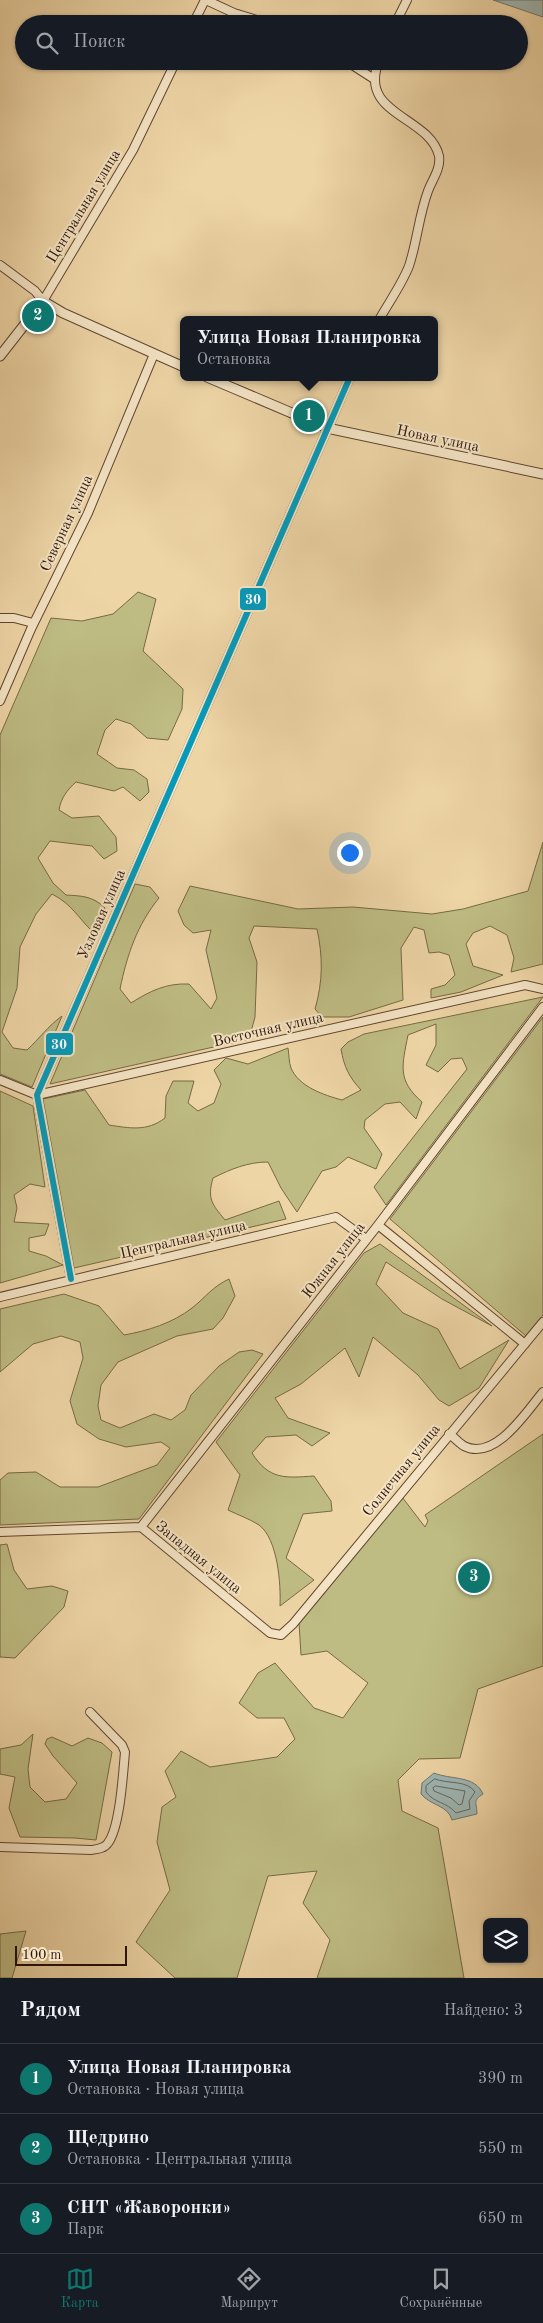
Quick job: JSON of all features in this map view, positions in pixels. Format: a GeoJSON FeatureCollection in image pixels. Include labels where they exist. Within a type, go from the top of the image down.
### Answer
{"type":"FeatureCollection","features":[{"type":"Feature","properties":{"kind":"street"},"geometry":{"type":"LineString","coordinates":[[198,15],[206,0],[243,15]]}},
{"type":"Feature","properties":{"kind":"street"},"geometry":{"type":"LineString","coordinates":[[400,15],[407,0]]}},
{"type":"Feature","properties":{"kind":"street","name":"Центральная улица"},"geometry":{"type":"LineString","coordinates":[[0,356],[43,301],[133,150],[172,70]]}},
{"type":"Feature","properties":{"kind":"street"},"geometry":{"type":"LineString","coordinates":[[360,70],[374,79]]}},
{"type":"Feature","properties":{"kind":"street"},"geometry":{"type":"LineString","coordinates":[[375,70],[374,79],[378,97],[432,141],[438,154],[439,165],[428,192],[408,267],[381,316]]}},
{"type":"Feature","properties":{"kind":"street"},"geometry":{"type":"LineString","coordinates":[[0,265],[35,291],[43,301],[63,314],[180,365]]}},
{"type":"Feature","properties":{"kind":"street","name":"Северная улица"},"geometry":{"type":"LineString","coordinates":[[0,701],[33,623],[88,513],[154,354]]}},
{"type":"Feature","properties":{"kind":"street","name":"Новая улица"},"geometry":{"type":"LineString","coordinates":[[216,381],[326,428],[543,474]]}},
{"type":"Feature","properties":{"kind":"street","name":"Узловая улица"},"geometry":{"type":"LineString","coordinates":[[38,1094],[326,428],[348,381]]}},
{"type":"Feature","properties":{"kind":"street"},"geometry":{"type":"LineString","coordinates":[[0,618],[33,623]]}},
{"type":"Feature","properties":{"kind":"street","name":"Восточная улица"},"geometry":{"type":"LineString","coordinates":[[38,1094],[525,985],[543,989]]}},
{"type":"Feature","properties":{"kind":"street","name":"Южная улица"},"geometry":{"type":"LineString","coordinates":[[140,1527],[378,1225],[543,1007]]}},
{"type":"Feature","properties":{"kind":"street"},"geometry":{"type":"LineString","coordinates":[[0,1080],[38,1094],[71,1279]]}},
{"type":"Feature","properties":{"kind":"street","name":"Центральная улица"},"geometry":{"type":"LineString","coordinates":[[0,1297],[336,1217],[366,1239]]}},
{"type":"Feature","properties":{"kind":"street"},"geometry":{"type":"LineString","coordinates":[[378,1225],[525,1344]]}},
{"type":"Feature","properties":{"kind":"street","name":"Солнечная улица"},"geometry":{"type":"LineString","coordinates":[[281,1635],[287,1632],[543,1322]]}},
{"type":"Feature","properties":{"kind":"street"},"geometry":{"type":"LineString","coordinates":[[449,1434],[465,1446],[484,1448],[496,1444],[543,1392]]}},
{"type":"Feature","properties":{"kind":"street","name":"Западная улица"},"geometry":{"type":"LineString","coordinates":[[0,1532],[140,1527],[270,1633],[281,1635]]}},
{"type":"Feature","properties":{"kind":"street"},"geometry":{"type":"LineString","coordinates":[[0,1847],[91,1850],[104,1848],[109,1842],[117,1817],[125,1752],[122,1745],[90,1712]]}},
{"type":"Feature","properties":{"kind":"shaded area"},"geometry":{"type":"Polygon","coordinates":[[[138,592],[156,599],[143,651],[183,689],[182,709],[168,740],[147,738],[131,724],[116,719],[105,730],[97,754],[117,768],[134,770],[147,779],[149,792],[140,801],[123,787],[114,791],[76,782],[63,798],[59,810],[72,818],[99,816],[116,837],[117,851],[104,859],[92,846],[50,841],[38,858],[53,883],[66,895],[92,899],[105,908],[101,921],[93,932],[70,907],[52,894],[36,914],[20,947],[17,988],[2,1032],[13,1048],[27,1050],[62,1016],[32,1087],[0,1074],[0,735],[51,618],[82,621],[113,614],[138,592]]]}},
{"type":"Feature","properties":{"kind":"shaded area"},"geometry":{"type":"Polygon","coordinates":[[[543,842],[543,964],[511,972],[514,958],[507,935],[490,926],[473,933],[466,944],[473,966],[503,975],[461,992],[431,998],[431,989],[445,985],[455,975],[449,955],[439,952],[429,953],[424,930],[414,927],[401,948],[403,1000],[349,1017],[322,1017],[315,1009],[320,989],[321,969],[317,929],[254,926],[249,938],[257,962],[255,1017],[249,1039],[50,1084],[135,884],[150,887],[159,898],[151,908],[134,941],[120,989],[131,1003],[158,989],[173,985],[189,984],[211,1009],[217,998],[206,950],[211,930],[193,933],[184,925],[178,911],[190,886],[298,909],[353,907],[432,914],[463,909],[528,891],[543,842]]]}},
{"type":"Feature","properties":{"kind":"shaded area"},"geometry":{"type":"Polygon","coordinates":[[[543,997],[386,1205],[374,1187],[467,1069],[462,1058],[451,1059],[438,1072],[426,1065],[436,1045],[436,1024],[408,1035],[403,1072],[408,1087],[422,1102],[416,1119],[400,1102],[385,1104],[365,1120],[364,1128],[382,1154],[376,1169],[348,1157],[336,1167],[322,1171],[297,1212],[281,1188],[268,1162],[240,1167],[213,1178],[211,1185],[212,1201],[225,1220],[279,1201],[286,1219],[74,1268],[43,1099],[85,1090],[109,1125],[131,1128],[145,1127],[165,1118],[166,1096],[173,1081],[194,1081],[188,1103],[198,1111],[214,1103],[221,1084],[214,1070],[226,1058],[248,1064],[288,1048],[291,1068],[300,1080],[320,1093],[342,1100],[361,1090],[350,1076],[344,1061],[341,1049],[348,1042],[364,1034],[543,997]]]}},
{"type":"Feature","properties":{"kind":"shaded area"},"geometry":{"type":"Polygon","coordinates":[[[543,1017],[543,1315],[526,1336],[390,1219],[543,1017]]]}},
{"type":"Feature","properties":{"kind":"shaded area"},"geometry":{"type":"Polygon","coordinates":[[[0,1091],[33,1106],[45,1187],[30,1184],[14,1195],[17,1208],[14,1222],[49,1224],[45,1235],[29,1238],[29,1251],[46,1256],[63,1265],[0,1283],[0,1091]]]}},
{"type":"Feature","properties":{"kind":"shaded area"},"geometry":{"type":"Polygon","coordinates":[[[380,1244],[492,1326],[442,1299],[386,1262],[376,1284],[403,1313],[438,1329],[460,1369],[509,1340],[479,1388],[449,1406],[439,1400],[418,1375],[373,1337],[359,1377],[345,1348],[301,1384],[275,1398],[288,1418],[330,1433],[312,1446],[296,1435],[266,1437],[252,1453],[258,1462],[271,1473],[286,1477],[314,1476],[331,1501],[332,1511],[303,1514],[286,1558],[314,1580],[280,1606],[279,1575],[274,1551],[265,1532],[259,1525],[228,1510],[240,1475],[216,1442],[364,1253],[380,1244]]]}},
{"type":"Feature","properties":{"kind":"shaded area"},"geometry":{"type":"Polygon","coordinates":[[[229,1279],[235,1296],[223,1318],[213,1329],[177,1336],[118,1362],[101,1385],[98,1406],[101,1420],[120,1428],[154,1414],[171,1420],[185,1410],[191,1395],[219,1366],[239,1352],[252,1350],[263,1354],[139,1519],[0,1525],[0,1480],[8,1473],[36,1472],[60,1487],[98,1487],[157,1465],[170,1448],[161,1442],[126,1447],[99,1439],[77,1424],[70,1401],[83,1358],[80,1342],[61,1336],[33,1344],[0,1372],[0,1309],[64,1294],[99,1306],[124,1335],[151,1329],[177,1318],[192,1308],[218,1285],[229,1279]]]}},
{"type":"Feature","properties":{"kind":"shaded area"},"geometry":{"type":"Polygon","coordinates":[[[543,1434],[543,1666],[478,1689],[460,1758],[419,1759],[398,1780],[402,1811],[438,1828],[464,1978],[317,1978],[330,1940],[303,1903],[317,1871],[268,1876],[237,1978],[175,1978],[136,1942],[170,1890],[157,1842],[162,1807],[176,1797],[165,1771],[181,1751],[210,1767],[277,1757],[295,1739],[284,1718],[257,1718],[239,1703],[258,1673],[275,1663],[314,1708],[343,1718],[368,1683],[327,1651],[301,1655],[299,1622],[402,1497],[425,1527],[428,1521],[425,1515],[543,1434]]]}},
{"type":"Feature","properties":{"kind":"shaded area"},"geometry":{"type":"Polygon","coordinates":[[[7,1544],[14,1570],[27,1589],[52,1586],[68,1591],[64,1607],[15,1658],[0,1657],[0,1545],[7,1544]]]}},
{"type":"Feature","properties":{"kind":"shaded area"},"geometry":{"type":"Polygon","coordinates":[[[33,1734],[28,1769],[30,1787],[45,1802],[66,1799],[77,1783],[53,1756],[45,1744],[47,1739],[52,1737],[72,1746],[88,1738],[102,1743],[112,1752],[96,1840],[20,1837],[9,1808],[15,1777],[0,1774],[0,1749],[21,1745],[33,1734]]]}},
{"type":"Feature","properties":{"kind":"shaded area"},"geometry":{"type":"Polygon","coordinates":[[[26,1931],[12,1978],[0,1978],[0,1934],[26,1931]]]}},
{"type":"Feature","properties":{"kind":"water"},"geometry":{"type":"Polygon","coordinates":[[[493,0],[543,0],[543,17],[493,0]]]}},
{"type":"Feature","properties":{"kind":"water"},"geometry":{"type":"Polygon","coordinates":[[[434,1773],[468,1781],[479,1788],[483,1794],[476,1801],[477,1814],[452,1820],[447,1811],[425,1798],[421,1794],[422,1783],[434,1773]]]}},
{"type":"Feature","properties":{"kind":"transit line","name":"30"},"geometry":{"type":"LineString","coordinates":[[71,1279],[37,1095],[348,381]]}},
{"type":"Feature","properties":{"kind":"place","name":"Щедрино"},"geometry":{"type":"Point","coordinates":[38,316]}},
{"type":"Feature","properties":{"kind":"place","name":"Улица Новая Планировка"},"geometry":{"type":"Point","coordinates":[309,416]}},
{"type":"Feature","properties":{"kind":"place","name":"СНТ «Жаворонки»"},"geometry":{"type":"Point","coordinates":[474,1577]}}]}
